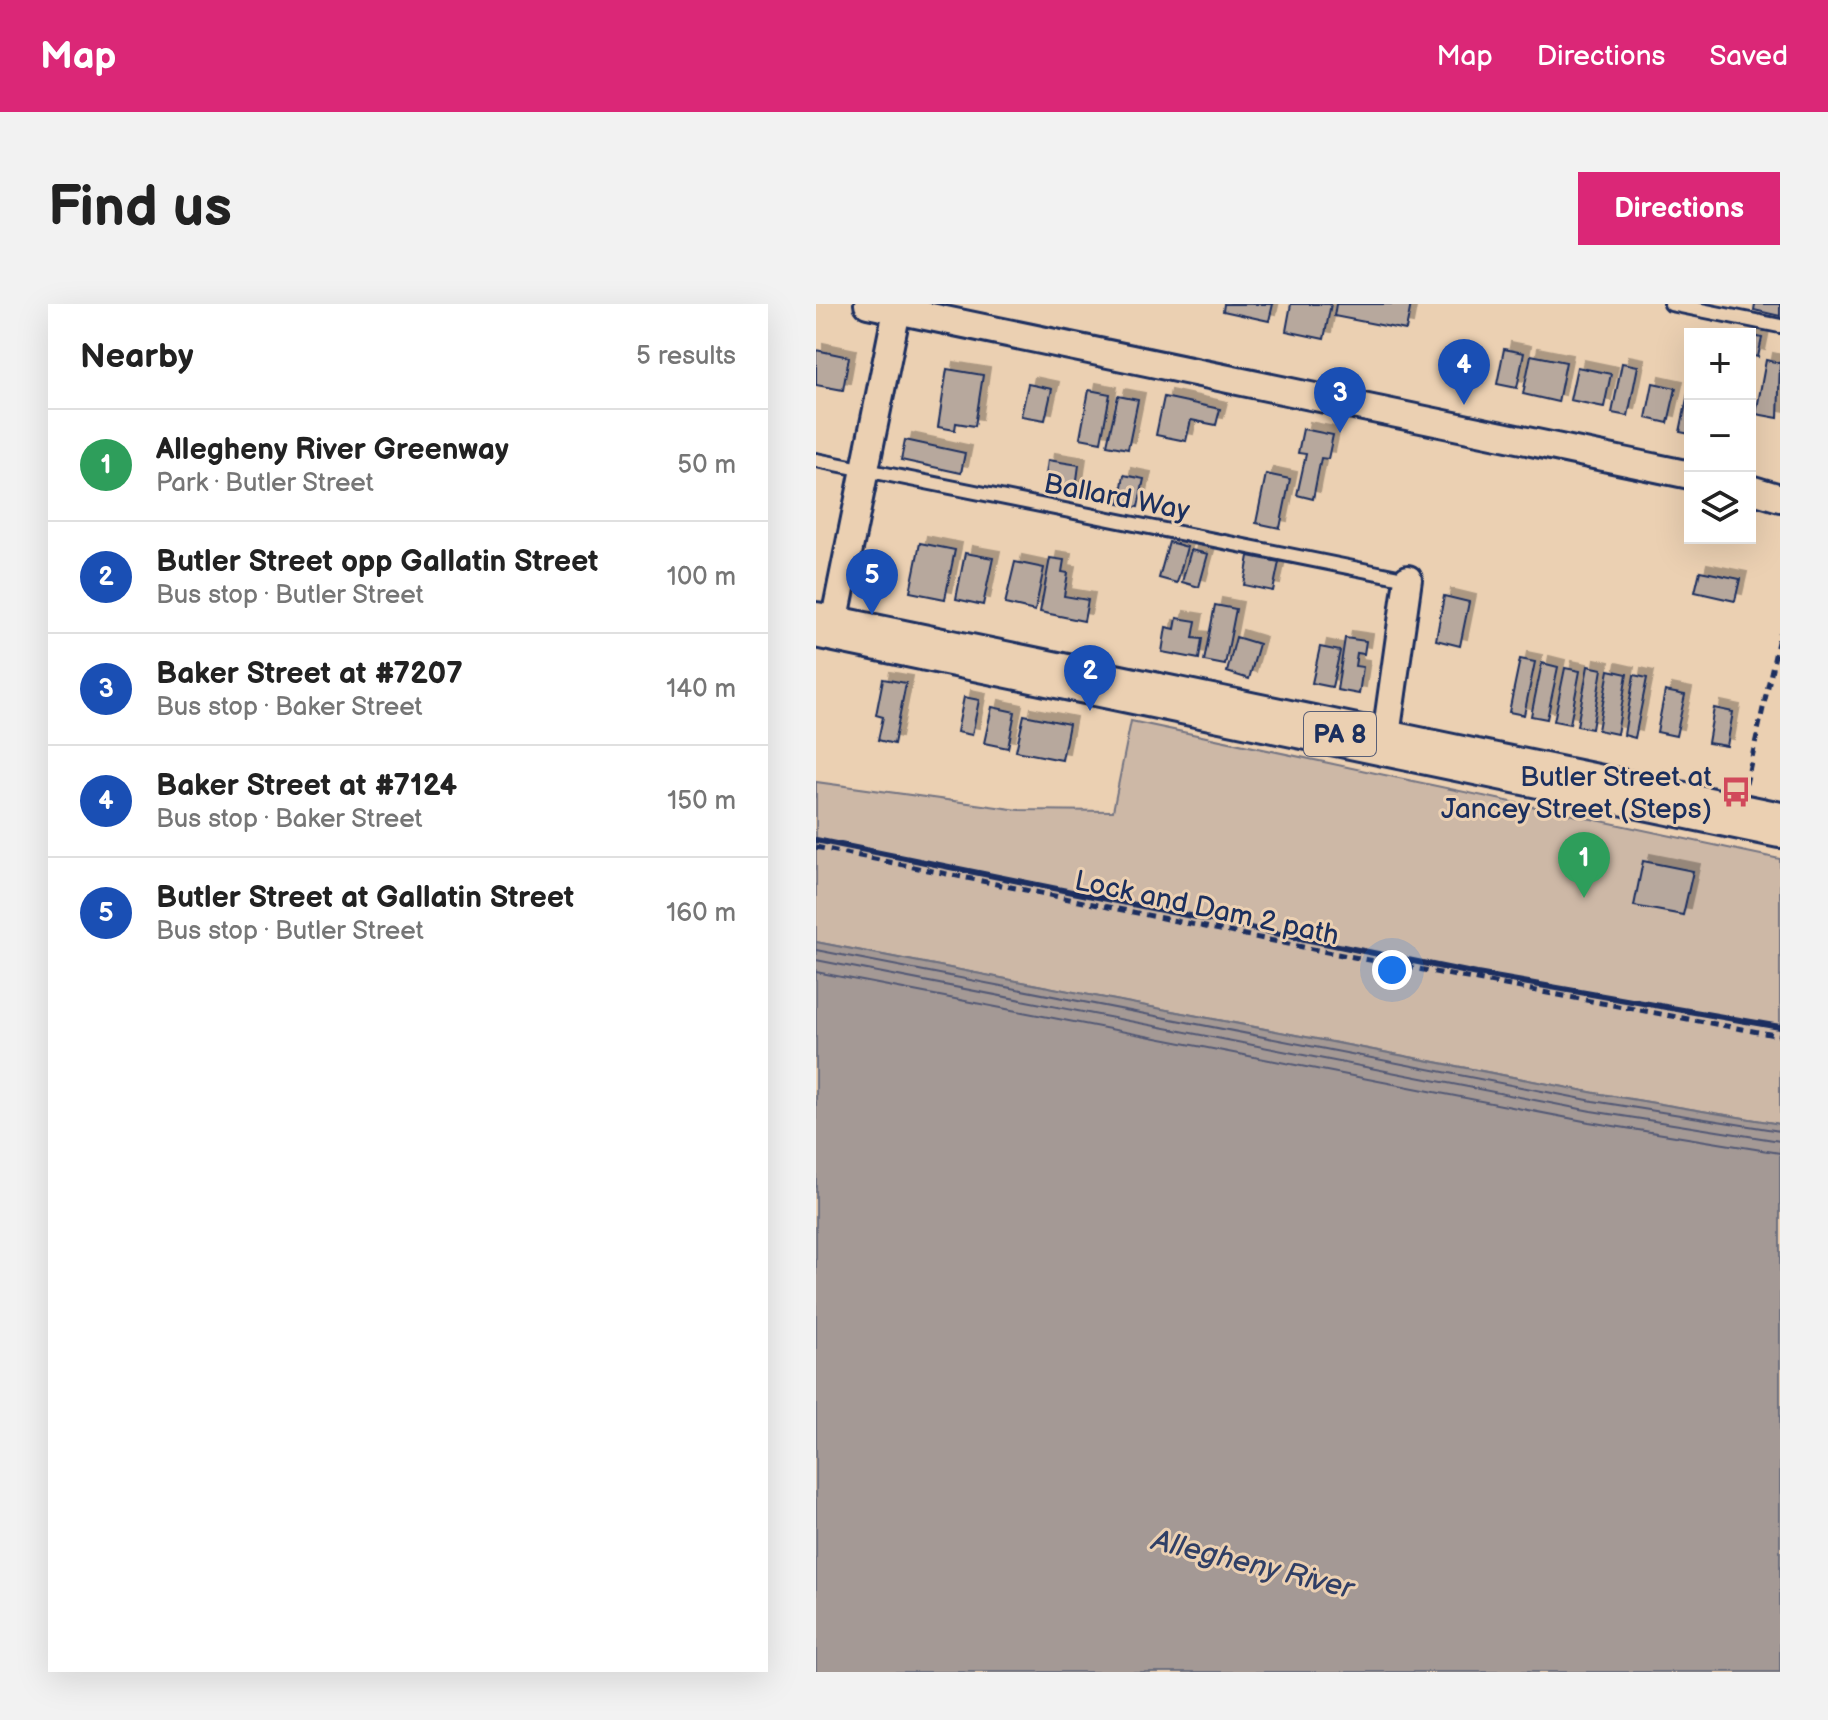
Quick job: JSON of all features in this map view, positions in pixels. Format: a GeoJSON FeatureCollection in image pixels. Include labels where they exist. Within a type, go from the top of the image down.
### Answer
{"type":"FeatureCollection","features":[{"type":"Feature","properties":{"kind":"highway","name":"PA 8"},"geometry":{"type":"LineString","coordinates":[[824,626],[1759,820]]}},
{"type":"Feature","properties":{"kind":"street"},"geometry":{"type":"LineString","coordinates":[[868,304],[1684,474]]}},
{"type":"Feature","properties":{"kind":"street"},"geometry":{"type":"LineString","coordinates":[[824,626],[865,470],[897,310]]}},
{"type":"Feature","properties":{"kind":"street"},"geometry":{"type":"LineString","coordinates":[[1756,491],[1780,498]]}},
{"type":"Feature","properties":{"kind":"street"},"geometry":{"type":"LineString","coordinates":[[1385,743],[1408,579]]}},
{"type":"Feature","properties":{"kind":"lane"},"geometry":{"type":"LineString","coordinates":[[1671,304],[1780,326]]}},
{"type":"Feature","properties":{"kind":"lane","name":"Ballard Way"},"geometry":{"type":"LineString","coordinates":[[816,460],[1408,579]]}},
{"type":"Feature","properties":{"kind":"path"},"geometry":{"type":"LineString","coordinates":[[1759,820],[1780,633]]}},
{"type":"Feature","properties":{"kind":"path","name":"Lock and Dam 2 path"},"geometry":{"type":"LineString","coordinates":[[816,847],[1353,957],[1780,1036]]}},
{"type":"Feature","properties":{"kind":"shaded area"},"geometry":{"type":"Polygon","coordinates":[[[1131,721],[1780,859],[1780,1124],[1595,1093],[816,942],[816,782],[1019,810],[1113,811],[1131,721]]]}},
{"type":"Feature","properties":{"kind":"water","name":"Allegheny River"},"geometry":{"type":"Polygon","coordinates":[[[816,942],[1595,1093],[1780,1124],[1780,1672],[816,1672],[816,942]]]}},
{"type":"Feature","properties":{"kind":"building"},"geometry":{"type":"Polygon","coordinates":[[[1224,304],[1273,304],[1269,321],[1223,311],[1224,304]]]}},
{"type":"Feature","properties":{"kind":"building"},"geometry":{"type":"Polygon","coordinates":[[[1291,304],[1331,304],[1324,339],[1286,331],[1291,304]]]}},
{"type":"Feature","properties":{"kind":"building"},"geometry":{"type":"Polygon","coordinates":[[[1336,304],[1411,304],[1406,330],[1334,316],[1336,304]]]}},
{"type":"Feature","properties":{"kind":"building"},"geometry":{"type":"Polygon","coordinates":[[[1755,304],[1780,304],[1780,316],[1754,310],[1755,304]]]}},
{"type":"Feature","properties":{"kind":"building"},"geometry":{"type":"Polygon","coordinates":[[[1756,336],[1762,338],[1756,356],[1756,336]]]}},
{"type":"Feature","properties":{"kind":"building"},"geometry":{"type":"Polygon","coordinates":[[[1504,349],[1524,353],[1517,388],[1497,384],[1504,349]]]}},
{"type":"Feature","properties":{"kind":"building"},"geometry":{"type":"Polygon","coordinates":[[[816,350],[849,357],[843,390],[816,385],[816,350]]]}},
{"type":"Feature","properties":{"kind":"building"},"geometry":{"type":"Polygon","coordinates":[[[1531,355],[1566,362],[1558,402],[1523,394],[1531,355]]]}},
{"type":"Feature","properties":{"kind":"building"},"geometry":{"type":"Polygon","coordinates":[[[1766,360],[1780,363],[1778,418],[1756,414],[1766,360]]]}},
{"type":"Feature","properties":{"kind":"building"},"geometry":{"type":"Polygon","coordinates":[[[1622,363],[1638,366],[1628,416],[1612,413],[1622,363]]]}},
{"type":"Feature","properties":{"kind":"building"},"geometry":{"type":"Polygon","coordinates":[[[1577,367],[1611,374],[1604,407],[1570,400],[1577,367]]]}},
{"type":"Feature","properties":{"kind":"building"},"geometry":{"type":"Polygon","coordinates":[[[947,369],[983,375],[975,426],[956,423],[955,430],[938,427],[947,369]]]}},
{"type":"Feature","properties":{"kind":"building"},"geometry":{"type":"Polygon","coordinates":[[[1653,383],[1676,388],[1668,423],[1646,418],[1653,383]]]}},
{"type":"Feature","properties":{"kind":"building"},"geometry":{"type":"Polygon","coordinates":[[[1028,384],[1052,389],[1045,420],[1021,416],[1028,384]]]}},
{"type":"Feature","properties":{"kind":"building"},"geometry":{"type":"Polygon","coordinates":[[[1089,390],[1110,394],[1101,442],[1080,438],[1089,390]]]}},
{"type":"Feature","properties":{"kind":"building"},"geometry":{"type":"Polygon","coordinates":[[[1118,396],[1138,400],[1128,449],[1107,445],[1118,396]]]}},
{"type":"Feature","properties":{"kind":"building"},"geometry":{"type":"Polygon","coordinates":[[[1164,397],[1220,409],[1216,425],[1191,420],[1186,441],[1156,435],[1164,397]]]}},
{"type":"Feature","properties":{"kind":"building"},"geometry":{"type":"Polygon","coordinates":[[[1303,429],[1333,435],[1328,459],[1321,458],[1313,499],[1297,495],[1306,454],[1298,453],[1303,429]]]}},
{"type":"Feature","properties":{"kind":"building"},"geometry":{"type":"Polygon","coordinates":[[[905,440],[965,453],[961,473],[901,460],[905,440]]]}},
{"type":"Feature","properties":{"kind":"building"},"geometry":{"type":"Polygon","coordinates":[[[1048,460],[1079,465],[1075,495],[1044,490],[1048,460]]]}},
{"type":"Feature","properties":{"kind":"building"},"geometry":{"type":"Polygon","coordinates":[[[1266,474],[1290,479],[1280,528],[1256,523],[1266,474]]]}},
{"type":"Feature","properties":{"kind":"building"},"geometry":{"type":"Polygon","coordinates":[[[1124,475],[1144,479],[1138,507],[1119,504],[1124,475]]]}},
{"type":"Feature","properties":{"kind":"building"},"geometry":{"type":"Polygon","coordinates":[[[1169,542],[1187,547],[1177,583],[1159,578],[1169,542]]]}},
{"type":"Feature","properties":{"kind":"building"},"geometry":{"type":"Polygon","coordinates":[[[920,543],[955,550],[945,599],[910,592],[920,543]]]}},
{"type":"Feature","properties":{"kind":"building"},"geometry":{"type":"Polygon","coordinates":[[[1191,550],[1208,554],[1199,587],[1182,582],[1191,550]]]}},
{"type":"Feature","properties":{"kind":"building"},"geometry":{"type":"Polygon","coordinates":[[[965,553],[993,558],[983,605],[956,599],[965,553]]]}},
{"type":"Feature","properties":{"kind":"building"},"geometry":{"type":"Polygon","coordinates":[[[1249,556],[1279,562],[1273,591],[1244,585],[1249,556]]]}},
{"type":"Feature","properties":{"kind":"building"},"geometry":{"type":"Polygon","coordinates":[[[1050,558],[1064,560],[1062,572],[1068,573],[1064,596],[1088,600],[1084,621],[1040,612],[1050,558]]]}},
{"type":"Feature","properties":{"kind":"building"},"geometry":{"type":"Polygon","coordinates":[[[1015,562],[1044,568],[1035,611],[1005,604],[1015,562]]]}},
{"type":"Feature","properties":{"kind":"building"},"geometry":{"type":"Polygon","coordinates":[[[1700,571],[1740,579],[1735,601],[1695,592],[1700,571]]]}},
{"type":"Feature","properties":{"kind":"building"},"geometry":{"type":"Polygon","coordinates":[[[1444,596],[1469,602],[1460,646],[1436,640],[1444,596]]]}},
{"type":"Feature","properties":{"kind":"building"},"geometry":{"type":"Polygon","coordinates":[[[1215,605],[1236,609],[1225,665],[1204,661],[1215,605]]]}},
{"type":"Feature","properties":{"kind":"building"},"geometry":{"type":"Polygon","coordinates":[[[1177,618],[1196,621],[1193,638],[1202,639],[1199,659],[1162,652],[1166,627],[1175,629],[1177,618]]]}},
{"type":"Feature","properties":{"kind":"building"},"geometry":{"type":"Polygon","coordinates":[[[1236,637],[1259,644],[1249,679],[1227,672],[1236,637]]]}},
{"type":"Feature","properties":{"kind":"building"},"geometry":{"type":"Polygon","coordinates":[[[1345,638],[1366,641],[1364,654],[1357,653],[1355,666],[1363,667],[1359,694],[1337,690],[1345,638]]]}},
{"type":"Feature","properties":{"kind":"building"},"geometry":{"type":"Polygon","coordinates":[[[1320,647],[1340,651],[1332,687],[1312,683],[1320,647]]]}},
{"type":"Feature","properties":{"kind":"building"},"geometry":{"type":"Polygon","coordinates":[[[1520,659],[1535,662],[1524,715],[1509,712],[1520,659]]]}},
{"type":"Feature","properties":{"kind":"building"},"geometry":{"type":"Polygon","coordinates":[[[1542,663],[1558,667],[1547,719],[1531,716],[1542,663]]]}},
{"type":"Feature","properties":{"kind":"building"},"geometry":{"type":"Polygon","coordinates":[[[1588,666],[1602,669],[1592,729],[1577,726],[1588,666]]]}},
{"type":"Feature","properties":{"kind":"building"},"geometry":{"type":"Polygon","coordinates":[[[1565,668],[1580,671],[1570,724],[1554,721],[1565,668]]]}},
{"type":"Feature","properties":{"kind":"building"},"geometry":{"type":"Polygon","coordinates":[[[1609,670],[1627,674],[1617,734],[1598,730],[1609,670]]]}},
{"type":"Feature","properties":{"kind":"building"},"geometry":{"type":"Polygon","coordinates":[[[1634,675],[1647,678],[1635,738],[1624,735],[1634,675]]]}},
{"type":"Feature","properties":{"kind":"building"},"geometry":{"type":"Polygon","coordinates":[[[883,679],[906,683],[894,744],[878,740],[883,717],[876,715],[883,679]]]}},
{"type":"Feature","properties":{"kind":"building"},"geometry":{"type":"Polygon","coordinates":[[[1665,691],[1685,695],[1676,736],[1657,732],[1665,691]]]}},
{"type":"Feature","properties":{"kind":"building"},"geometry":{"type":"Polygon","coordinates":[[[964,697],[979,700],[972,735],[957,732],[964,697]]]}},
{"type":"Feature","properties":{"kind":"building"},"geometry":{"type":"Polygon","coordinates":[[[992,707],[1015,712],[1008,748],[984,743],[992,707]]]}},
{"type":"Feature","properties":{"kind":"building"},"geometry":{"type":"Polygon","coordinates":[[[1714,708],[1733,712],[1727,746],[1708,743],[1714,708]]]}},
{"type":"Feature","properties":{"kind":"building"},"geometry":{"type":"Polygon","coordinates":[[[1024,715],[1069,724],[1062,760],[1016,751],[1024,715]]]}},
{"type":"Feature","properties":{"kind":"building"},"geometry":{"type":"Polygon","coordinates":[[[1643,861],[1693,871],[1683,915],[1634,906],[1643,861]]]}},
{"type":"Feature","properties":{"kind":"railway"},"geometry":{"type":"LineString","coordinates":[[816,840],[1477,974],[1780,1027]]}},
{"type":"Feature","properties":{"kind":"place","name":"Baker Street at #7124"},"geometry":{"type":"Point","coordinates":[1464,405]}},
{"type":"Feature","properties":{"kind":"place","name":"Baker Street at #7207"},"geometry":{"type":"Point","coordinates":[1340,433]}},
{"type":"Feature","properties":{"kind":"place","name":"Butler Street at Gallatin Street"},"geometry":{"type":"Point","coordinates":[872,615]}},
{"type":"Feature","properties":{"kind":"place","name":"Butler Street opp Gallatin Street"},"geometry":{"type":"Point","coordinates":[1090,711]}},
{"type":"Feature","properties":{"kind":"place","name":"Butler Street at Jancey Street (Steps)"},"geometry":{"type":"Point","coordinates":[1736,792]}},
{"type":"Feature","properties":{"kind":"place","name":"Allegheny River Greenway"},"geometry":{"type":"Point","coordinates":[1584,898]}}]}
